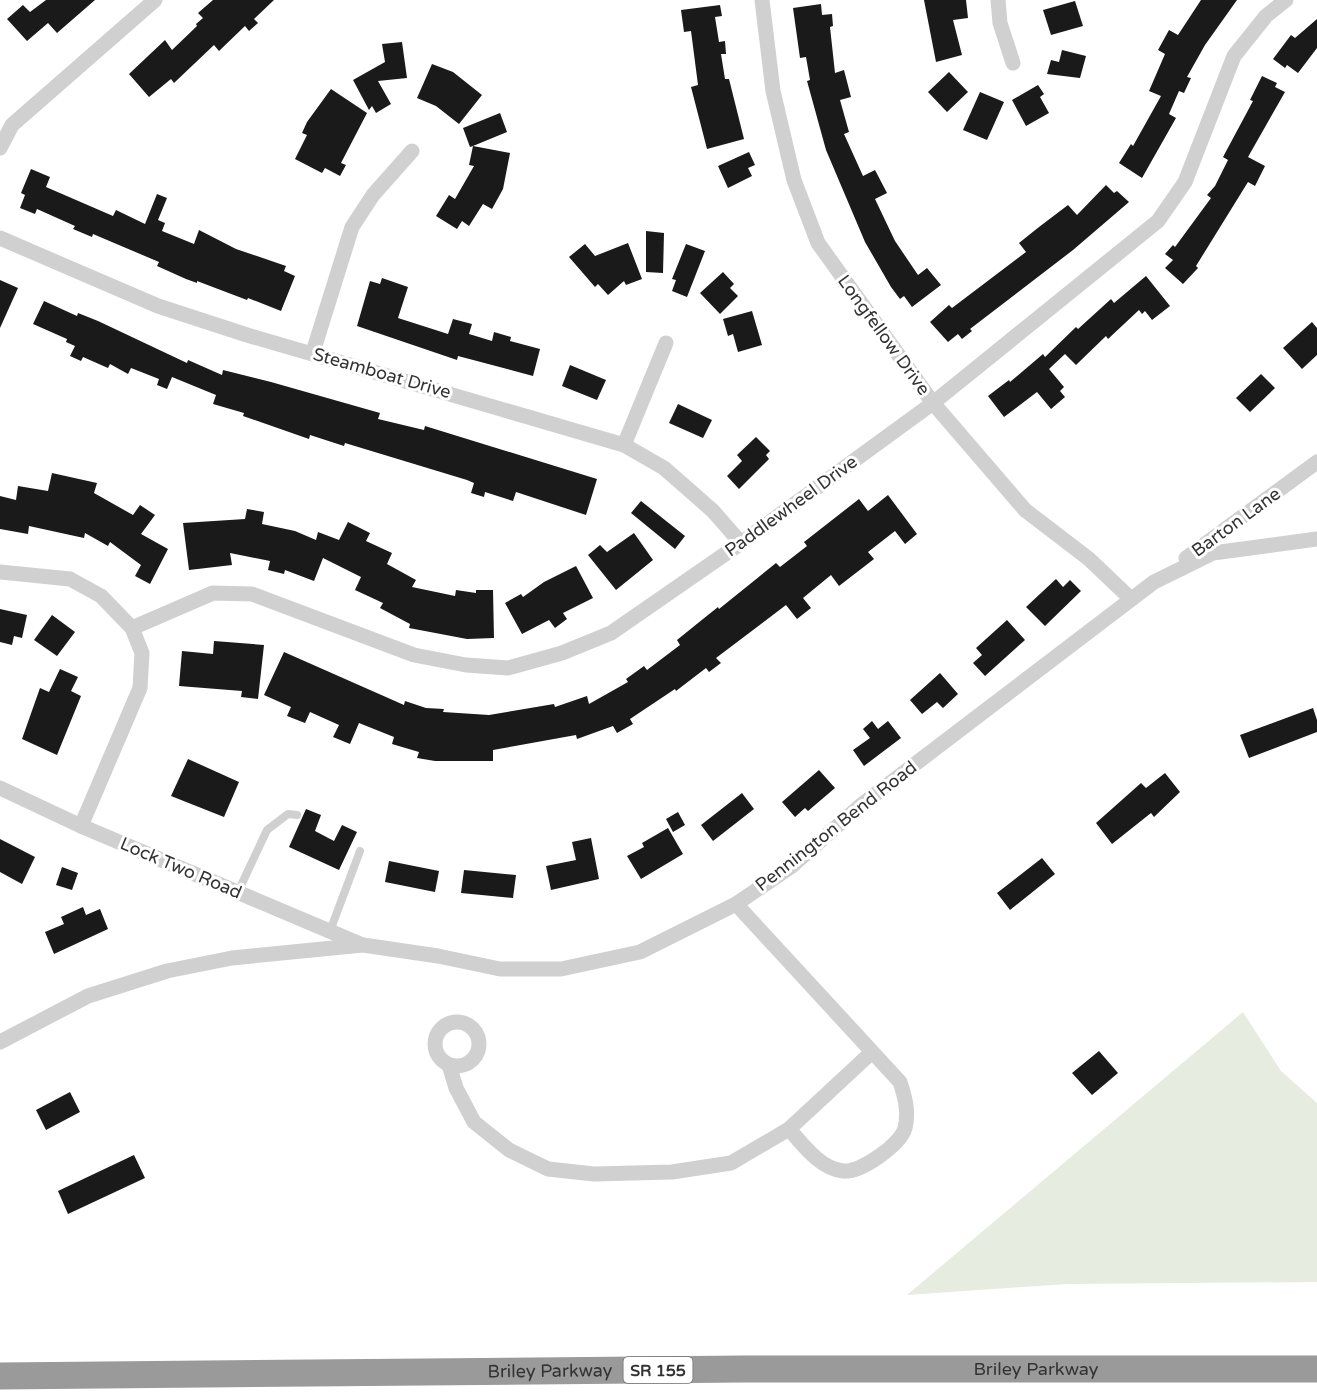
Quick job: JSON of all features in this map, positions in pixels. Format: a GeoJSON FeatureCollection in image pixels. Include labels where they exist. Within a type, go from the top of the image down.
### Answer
{"type":"FeatureCollection","features":[{"type":"Feature","properties":{"kind":"highway","name":"Briley Parkway"},"geometry":{"type":"LineString","coordinates":[[0,1376],[743,1369],[1317,1369]]}},
{"type":"Feature","properties":{"kind":"street"},"geometry":{"type":"LineString","coordinates":[[0,148],[12,125],[155,0]]}},
{"type":"Feature","properties":{"kind":"street","name":"Longfellow Drive"},"geometry":{"type":"LineString","coordinates":[[762,0],[773,91],[794,180],[818,243],[933,403],[1025,510],[1089,559],[1131,599]]}},
{"type":"Feature","properties":{"kind":"street"},"geometry":{"type":"LineString","coordinates":[[998,0],[1000,23],[1013,63]]}},
{"type":"Feature","properties":{"kind":"street","name":"Paddlewheel Drive"},"geometry":{"type":"LineString","coordinates":[[132,628],[213,593],[252,594],[414,656],[466,665],[508,668],[562,653],[611,633],[741,543],[933,403],[1158,221],[1185,182],[1234,56],[1266,16],[1286,0]]}},
{"type":"Feature","properties":{"kind":"street"},"geometry":{"type":"LineString","coordinates":[[313,352],[352,227],[373,195],[412,151]]}},
{"type":"Feature","properties":{"kind":"street","name":"Steamboat Drive"},"geometry":{"type":"LineString","coordinates":[[0,238],[159,306],[248,336],[313,352],[624,445],[664,468],[713,511],[741,543]]}},
{"type":"Feature","properties":{"kind":"street"},"geometry":{"type":"LineString","coordinates":[[624,445],[666,342]]}},
{"type":"Feature","properties":{"kind":"street","name":"Barton Lane"},"geometry":{"type":"LineString","coordinates":[[1154,582],[1317,462]]}},
{"type":"Feature","properties":{"kind":"street","name":"Pennington Bend Road"},"geometry":{"type":"LineString","coordinates":[[0,1042],[88,996],[167,971],[232,958],[363,945],[438,956],[500,969],[561,969],[640,952],[691,929],[736,904],[792,866],[860,806],[1154,582],[1213,553],[1317,539]]}},
{"type":"Feature","properties":{"kind":"street"},"geometry":{"type":"LineString","coordinates":[[0,572],[70,579],[101,596],[132,628],[141,653],[140,687],[81,826]]}},
{"type":"Feature","properties":{"kind":"street","name":"Lock Two Road"},"geometry":{"type":"LineString","coordinates":[[0,788],[81,826],[363,945]]}},
{"type":"Feature","properties":{"kind":"street"},"geometry":{"type":"LineString","coordinates":[[736,904],[900,1082],[907,1103],[905,1130],[872,1164],[845,1172],[825,1165],[807,1150],[789,1129]]}},
{"type":"Feature","properties":{"kind":"street"},"geometry":{"type":"LineString","coordinates":[[449,1065],[456,1088],[474,1122],[509,1150],[548,1169],[594,1174],[672,1172],[731,1163],[789,1129],[872,1052]]}},
{"type":"Feature","properties":{"kind":"lane"},"geometry":{"type":"LineString","coordinates":[[238,892],[267,830],[288,814],[297,815]]}},
{"type":"Feature","properties":{"kind":"lane"},"geometry":{"type":"LineString","coordinates":[[330,932],[360,851]]}},
{"type":"Feature","properties":{"kind":"shaded area"},"geometry":{"type":"Polygon","coordinates":[[[1243,1012],[1281,1071],[1317,1103],[1317,1282],[1067,1284],[907,1295],[1243,1012]]]}},
{"type":"Feature","properties":{"kind":"building"},"geometry":{"type":"Polygon","coordinates":[[[46,0],[95,0],[57,33],[48,23],[27,41],[7,19],[23,5],[30,12],[46,0]]]}},
{"type":"Feature","properties":{"kind":"building"},"geometry":{"type":"Polygon","coordinates":[[[213,0],[274,0],[254,19],[258,23],[249,31],[245,26],[219,51],[214,45],[174,83],[171,79],[149,97],[129,74],[165,40],[172,50],[197,26],[196,24],[203,18],[198,13],[213,0]]]}},
{"type":"Feature","properties":{"kind":"building"},"geometry":{"type":"Polygon","coordinates":[[[924,0],[966,0],[968,18],[953,20],[962,55],[936,62],[924,0]]]}},
{"type":"Feature","properties":{"kind":"building"},"geometry":{"type":"Polygon","coordinates":[[[1201,0],[1237,0],[1205,45],[1187,77],[1191,78],[1184,93],[1179,91],[1169,114],[1176,118],[1142,178],[1119,163],[1131,144],[1133,146],[1161,96],[1149,91],[1165,54],[1158,50],[1169,30],[1178,35],[1201,0]]]}},
{"type":"Feature","properties":{"kind":"building"},"geometry":{"type":"Polygon","coordinates":[[[1075,1],[1083,26],[1051,35],[1043,10],[1075,1]]]}},
{"type":"Feature","properties":{"kind":"building"},"geometry":{"type":"Polygon","coordinates":[[[821,4],[822,15],[832,14],[833,26],[830,27],[835,73],[844,70],[851,97],[840,100],[849,132],[844,134],[863,176],[875,170],[887,193],[875,199],[895,241],[918,275],[927,268],[941,285],[912,307],[904,296],[900,299],[891,287],[865,242],[826,150],[807,81],[810,80],[806,57],[800,58],[793,8],[821,4]]]}},
{"type":"Feature","properties":{"kind":"building"},"geometry":{"type":"Polygon","coordinates":[[[720,5],[722,16],[715,17],[719,42],[725,41],[726,54],[721,54],[725,79],[729,79],[744,139],[707,149],[691,87],[698,85],[691,31],[684,32],[681,10],[720,5]]]}},
{"type":"Feature","properties":{"kind":"building"},"geometry":{"type":"Polygon","coordinates":[[[1317,19],[1317,48],[1298,73],[1287,65],[1285,68],[1273,59],[1291,35],[1295,38],[1317,19]]]}},
{"type":"Feature","properties":{"kind":"building"},"geometry":{"type":"Polygon","coordinates":[[[402,42],[407,78],[378,81],[391,104],[376,113],[372,106],[369,110],[353,80],[385,62],[382,44],[402,42]]]}},
{"type":"Feature","properties":{"kind":"building"},"geometry":{"type":"Polygon","coordinates":[[[1062,50],[1086,56],[1080,78],[1047,74],[1051,60],[1059,62],[1062,50]]]}},
{"type":"Feature","properties":{"kind":"building"},"geometry":{"type":"Polygon","coordinates":[[[432,64],[453,72],[482,95],[459,124],[436,106],[417,98],[432,64]]]}},
{"type":"Feature","properties":{"kind":"building"},"geometry":{"type":"Polygon","coordinates":[[[949,72],[968,92],[947,112],[928,92],[949,72]]]}},
{"type":"Feature","properties":{"kind":"building"},"geometry":{"type":"Polygon","coordinates":[[[1262,76],[1277,83],[1275,87],[1285,92],[1248,157],[1265,166],[1255,186],[1248,182],[1196,266],[1198,268],[1183,284],[1165,268],[1173,260],[1165,254],[1173,245],[1175,247],[1211,198],[1207,195],[1215,186],[1228,160],[1223,157],[1253,101],[1250,100],[1262,76]]]}},
{"type":"Feature","properties":{"kind":"building"},"geometry":{"type":"Polygon","coordinates":[[[1038,85],[1044,94],[1040,97],[1049,113],[1026,126],[1012,100],[1038,85]]]}},
{"type":"Feature","properties":{"kind":"building"},"geometry":{"type":"Polygon","coordinates":[[[331,89],[367,113],[341,163],[346,165],[340,176],[325,168],[322,173],[295,159],[307,135],[302,133],[307,122],[331,89]]]}},
{"type":"Feature","properties":{"kind":"building"},"geometry":{"type":"Polygon","coordinates":[[[980,92],[1004,102],[987,140],[963,130],[980,92]]]}},
{"type":"Feature","properties":{"kind":"building"},"geometry":{"type":"Polygon","coordinates":[[[500,113],[507,132],[470,147],[463,128],[500,113]]]}},
{"type":"Feature","properties":{"kind":"building"},"geometry":{"type":"Polygon","coordinates":[[[473,146],[510,153],[503,189],[492,209],[483,204],[469,226],[462,221],[457,229],[436,216],[449,195],[455,199],[474,166],[469,165],[473,146]]]}},
{"type":"Feature","properties":{"kind":"building"},"geometry":{"type":"Polygon","coordinates":[[[749,152],[755,165],[748,168],[752,176],[728,188],[718,166],[749,152]]]}},
{"type":"Feature","properties":{"kind":"building"},"geometry":{"type":"Polygon","coordinates":[[[31,169],[50,177],[46,187],[113,216],[116,210],[145,224],[157,194],[167,198],[158,220],[165,223],[162,231],[194,244],[199,230],[236,249],[286,266],[284,271],[295,276],[281,311],[186,279],[157,266],[159,262],[93,234],[92,237],[73,229],[75,226],[37,209],[35,214],[20,208],[25,195],[21,193],[31,169]]]}},
{"type":"Feature","properties":{"kind":"building"},"geometry":{"type":"Polygon","coordinates":[[[1106,185],[1129,202],[1073,250],[970,329],[972,331],[962,339],[958,334],[948,342],[930,322],[949,305],[952,308],[1026,252],[1019,243],[1039,227],[1068,205],[1077,215],[1106,185]]]}},
{"type":"Feature","properties":{"kind":"building"},"geometry":{"type":"Polygon","coordinates":[[[646,231],[664,233],[663,273],[646,272],[646,231]]]}},
{"type":"Feature","properties":{"kind":"building"},"geometry":{"type":"Polygon","coordinates":[[[628,243],[642,279],[626,285],[624,281],[608,295],[598,284],[595,287],[569,257],[585,244],[595,256],[628,243]]]}},
{"type":"Feature","properties":{"kind":"building"},"geometry":{"type":"Polygon","coordinates":[[[686,244],[705,251],[687,297],[672,291],[676,280],[672,279],[686,244]]]}},
{"type":"Feature","properties":{"kind":"building"},"geometry":{"type":"Polygon","coordinates":[[[723,272],[734,284],[730,288],[738,296],[720,314],[700,293],[723,272]]]}},
{"type":"Feature","properties":{"kind":"building"},"geometry":{"type":"Polygon","coordinates":[[[1146,276],[1170,306],[1152,320],[1145,311],[1142,314],[1139,310],[1108,339],[1106,336],[1076,365],[1065,354],[1049,369],[1064,387],[1060,391],[1065,397],[1051,409],[1037,392],[1004,417],[988,396],[1009,380],[1010,382],[1043,354],[1045,357],[1076,327],[1078,329],[1111,299],[1114,303],[1146,276]]]}},
{"type":"Feature","properties":{"kind":"building"},"geometry":{"type":"Polygon","coordinates":[[[382,278],[408,287],[398,318],[448,334],[453,319],[472,324],[469,334],[492,341],[494,332],[511,337],[510,341],[540,349],[533,376],[458,356],[457,360],[357,326],[370,281],[380,284],[382,278]]]}},
{"type":"Feature","properties":{"kind":"building"},"geometry":{"type":"Polygon","coordinates":[[[0,280],[18,288],[0,328],[0,280]]]}},
{"type":"Feature","properties":{"kind":"building"},"geometry":{"type":"Polygon","coordinates":[[[44,301],[77,316],[78,313],[98,321],[187,363],[188,360],[222,375],[223,370],[271,382],[380,413],[378,419],[424,430],[425,426],[597,479],[586,515],[516,492],[513,501],[485,492],[484,497],[471,493],[474,483],[467,480],[345,443],[344,446],[310,435],[309,439],[243,416],[244,413],[213,404],[216,395],[172,377],[167,389],[157,385],[159,379],[131,368],[128,374],[110,364],[108,368],[83,357],[81,361],[70,356],[75,346],[66,342],[67,339],[33,324],[44,301]]]}},
{"type":"Feature","properties":{"kind":"building"},"geometry":{"type":"Polygon","coordinates":[[[752,311],[762,345],[738,352],[733,334],[728,336],[723,319],[752,311]]]}},
{"type":"Feature","properties":{"kind":"building"},"geometry":{"type":"Polygon","coordinates":[[[1312,322],[1317,328],[1317,355],[1302,369],[1283,348],[1312,322]]]}},
{"type":"Feature","properties":{"kind":"building"},"geometry":{"type":"Polygon","coordinates":[[[570,365],[606,380],[597,400],[562,386],[570,365]]]}},
{"type":"Feature","properties":{"kind":"building"},"geometry":{"type":"Polygon","coordinates":[[[1261,374],[1275,388],[1250,412],[1236,398],[1261,374]]]}},
{"type":"Feature","properties":{"kind":"building"},"geometry":{"type":"Polygon","coordinates":[[[678,404],[712,420],[703,438],[669,423],[678,404]]]}},
{"type":"Feature","properties":{"kind":"building"},"geometry":{"type":"Polygon","coordinates":[[[756,437],[770,451],[766,455],[769,459],[739,489],[727,476],[742,461],[737,455],[756,437]]]}},
{"type":"Feature","properties":{"kind":"building"},"geometry":{"type":"Polygon","coordinates":[[[52,473],[97,483],[94,493],[133,515],[140,505],[155,515],[141,534],[168,549],[150,584],[135,576],[141,565],[110,542],[108,546],[85,533],[84,538],[29,526],[28,534],[0,529],[0,496],[16,500],[18,486],[48,491],[52,473]]]}},
{"type":"Feature","properties":{"kind":"building"},"geometry":{"type":"Polygon","coordinates":[[[888,495],[917,534],[905,544],[895,531],[868,552],[874,559],[839,586],[831,575],[803,598],[811,608],[797,619],[786,605],[716,658],[721,663],[709,672],[706,668],[676,691],[675,689],[630,719],[633,724],[617,733],[613,726],[577,739],[576,735],[493,750],[493,761],[435,761],[417,758],[419,752],[392,744],[394,737],[359,723],[350,744],[333,737],[339,725],[310,712],[305,723],[287,716],[291,707],[264,695],[284,652],[404,705],[405,701],[426,708],[444,709],[443,712],[489,715],[554,704],[555,707],[587,696],[589,704],[628,682],[626,679],[644,666],[647,670],[680,645],[677,640],[776,563],[780,567],[807,546],[804,542],[859,499],[868,511],[888,495]]]}},
{"type":"Feature","properties":{"kind":"building"},"geometry":{"type":"Polygon","coordinates":[[[641,501],[685,536],[675,549],[631,513],[641,501]]]}},
{"type":"Feature","properties":{"kind":"building"},"geometry":{"type":"Polygon","coordinates":[[[247,509],[264,512],[262,524],[295,531],[316,540],[318,532],[339,540],[348,522],[370,533],[366,541],[392,553],[387,564],[416,580],[412,587],[455,596],[456,590],[476,593],[476,590],[493,590],[494,638],[467,639],[409,628],[410,624],[380,608],[383,603],[355,590],[361,577],[323,558],[314,581],[285,570],[284,574],[268,570],[270,561],[230,553],[232,565],[189,570],[183,523],[245,519],[247,509]]]}},
{"type":"Feature","properties":{"kind":"building"},"geometry":{"type":"Polygon","coordinates":[[[634,533],[653,560],[616,590],[588,555],[600,545],[607,552],[634,533]]]}},
{"type":"Feature","properties":{"kind":"building"},"geometry":{"type":"Polygon","coordinates":[[[576,566],[593,598],[563,613],[567,619],[555,628],[549,620],[522,634],[505,603],[521,594],[523,597],[544,582],[576,566]]]}},
{"type":"Feature","properties":{"kind":"building"},"geometry":{"type":"Polygon","coordinates":[[[1056,579],[1063,587],[1070,580],[1081,591],[1045,626],[1026,607],[1056,579]]]}},
{"type":"Feature","properties":{"kind":"building"},"geometry":{"type":"Polygon","coordinates":[[[0,609],[27,615],[22,638],[14,636],[12,645],[0,642],[0,609]]]}},
{"type":"Feature","properties":{"kind":"building"},"geometry":{"type":"Polygon","coordinates":[[[52,615],[75,632],[57,656],[34,640],[52,615]]]}},
{"type":"Feature","properties":{"kind":"building"},"geometry":{"type":"Polygon","coordinates":[[[1007,620],[1025,640],[985,676],[973,663],[982,655],[976,648],[1007,620]]]}},
{"type":"Feature","properties":{"kind":"building"},"geometry":{"type":"Polygon","coordinates":[[[214,641],[264,645],[258,699],[241,697],[242,691],[179,686],[182,651],[213,654],[214,641]]]}},
{"type":"Feature","properties":{"kind":"building"},"geometry":{"type":"Polygon","coordinates":[[[60,669],[78,677],[71,691],[81,696],[57,755],[22,739],[40,688],[49,692],[60,669]]]}},
{"type":"Feature","properties":{"kind":"building"},"geometry":{"type":"Polygon","coordinates":[[[940,673],[958,694],[943,708],[937,702],[922,714],[910,700],[940,673]]]}},
{"type":"Feature","properties":{"kind":"building"},"geometry":{"type":"Polygon","coordinates":[[[1313,708],[1317,720],[1317,732],[1249,758],[1240,735],[1313,708]]]}},
{"type":"Feature","properties":{"kind":"building"},"geometry":{"type":"Polygon","coordinates":[[[872,721],[878,729],[888,721],[901,738],[864,766],[853,750],[870,738],[863,729],[872,721]]]}},
{"type":"Feature","properties":{"kind":"building"},"geometry":{"type":"Polygon","coordinates":[[[188,759],[239,782],[224,817],[171,796],[188,759]]]}},
{"type":"Feature","properties":{"kind":"building"},"geometry":{"type":"Polygon","coordinates":[[[819,770],[835,788],[808,811],[805,808],[795,817],[782,802],[819,770]]]}},
{"type":"Feature","properties":{"kind":"building"},"geometry":{"type":"Polygon","coordinates":[[[1165,773],[1180,792],[1154,817],[1151,813],[1112,844],[1096,823],[1141,783],[1146,788],[1165,773]]]}},
{"type":"Feature","properties":{"kind":"building"},"geometry":{"type":"Polygon","coordinates":[[[742,793],[754,809],[713,841],[701,825],[742,793]]]}},
{"type":"Feature","properties":{"kind":"building"},"geometry":{"type":"Polygon","coordinates":[[[306,809],[321,815],[315,831],[334,841],[342,825],[357,832],[339,870],[289,847],[306,809]]]}},
{"type":"Feature","properties":{"kind":"building"},"geometry":{"type":"Polygon","coordinates":[[[678,812],[685,825],[673,832],[666,819],[678,812]]]}},
{"type":"Feature","properties":{"kind":"building"},"geometry":{"type":"Polygon","coordinates":[[[668,828],[683,854],[641,879],[627,856],[644,847],[642,843],[668,828]]]}},
{"type":"Feature","properties":{"kind":"building"},"geometry":{"type":"Polygon","coordinates":[[[591,838],[599,879],[551,890],[546,866],[576,860],[572,842],[591,838]]]}},
{"type":"Feature","properties":{"kind":"building"},"geometry":{"type":"Polygon","coordinates":[[[0,839],[35,857],[22,884],[0,872],[0,839]]]}},
{"type":"Feature","properties":{"kind":"building"},"geometry":{"type":"Polygon","coordinates":[[[1042,858],[1055,874],[1010,910],[997,893],[1042,858]]]}},
{"type":"Feature","properties":{"kind":"building"},"geometry":{"type":"Polygon","coordinates":[[[389,861],[439,871],[435,892],[385,882],[389,861]]]}},
{"type":"Feature","properties":{"kind":"building"},"geometry":{"type":"Polygon","coordinates":[[[62,867],[78,873],[72,890],[56,885],[62,867]]]}},
{"type":"Feature","properties":{"kind":"building"},"geometry":{"type":"Polygon","coordinates":[[[464,870],[516,875],[513,898],[461,893],[464,870]]]}},
{"type":"Feature","properties":{"kind":"building"},"geometry":{"type":"Polygon","coordinates":[[[83,907],[86,915],[100,909],[108,929],[54,954],[45,932],[64,924],[61,917],[83,907]]]}},
{"type":"Feature","properties":{"kind":"building"},"geometry":{"type":"Polygon","coordinates":[[[1099,1051],[1118,1073],[1092,1095],[1072,1073],[1099,1051]]]}},
{"type":"Feature","properties":{"kind":"building"},"geometry":{"type":"Polygon","coordinates":[[[70,1092],[80,1112],[46,1130],[36,1110],[70,1092]]]}},
{"type":"Feature","properties":{"kind":"building"},"geometry":{"type":"Polygon","coordinates":[[[134,1155],[145,1178],[68,1214],[58,1191],[134,1155]]]}}]}
